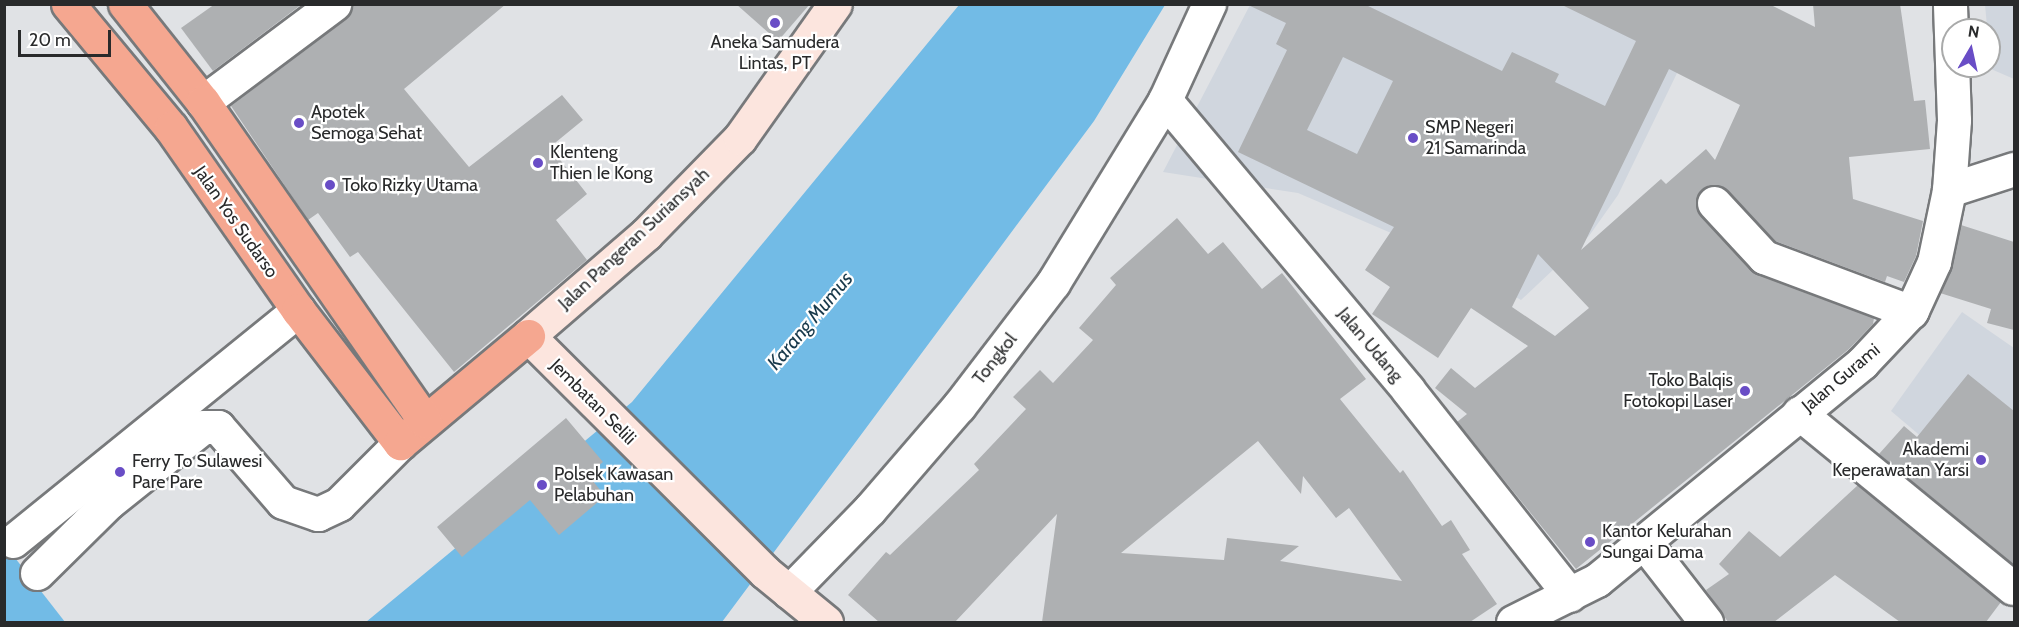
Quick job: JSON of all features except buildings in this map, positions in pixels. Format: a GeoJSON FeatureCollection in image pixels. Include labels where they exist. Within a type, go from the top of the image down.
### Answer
{"type":"FeatureCollection","features":[{"type":"Feature","properties":{"kind":"highway","name":"Jalan Yos Sudarso"},"geometry":{"type":"LineString","coordinates":[[68,4],[171,128],[298,310],[400,443]]}},
{"type":"Feature","properties":{"kind":"highway"},"geometry":{"type":"LineString","coordinates":[[125,4],[202,102],[425,422]]}},
{"type":"Feature","properties":{"kind":"highway","name":"Jalan Pangeran Suriansyah"},"geometry":{"type":"LineString","coordinates":[[400,443],[528,336]]}},
{"type":"Feature","properties":{"kind":"main road","name":"Jalan Pangeran Suriansyah"},"geometry":{"type":"LineString","coordinates":[[528,336],[646,234],[740,138],[834,4]]}},
{"type":"Feature","properties":{"kind":"main road","name":"Jembatan Selili"},"geometry":{"type":"LineString","coordinates":[[528,336],[777,582]]}},
{"type":"Feature","properties":{"kind":"main road"},"geometry":{"type":"LineString","coordinates":[[777,582],[826,622]]}},
{"type":"Feature","properties":{"kind":"street"},"geometry":{"type":"LineString","coordinates":[[202,102],[334,4]]}},
{"type":"Feature","properties":{"kind":"street","name":"Tongkol"},"geometry":{"type":"LineString","coordinates":[[777,582],[877,501],[1033,309],[1096,218],[1165,100],[1209,4]]}},
{"type":"Feature","properties":{"kind":"street","name":"Jalan Gurami"},"geometry":{"type":"LineString","coordinates":[[1513,622],[1570,595],[1642,541],[1862,363],[1911,312],[1934,262],[1949,190],[1954,120],[1950,4]]}},
{"type":"Feature","properties":{"kind":"street","name":"Jalan Udang"},"geometry":{"type":"LineString","coordinates":[[1165,100],[1408,390],[1570,595]]}},
{"type":"Feature","properties":{"kind":"street"},"geometry":{"type":"LineString","coordinates":[[1949,190],[2014,169]]}},
{"type":"Feature","properties":{"kind":"street"},"geometry":{"type":"LineString","coordinates":[[1714,203],[1764,257],[1911,312]]}},
{"type":"Feature","properties":{"kind":"street"},"geometry":{"type":"LineString","coordinates":[[13,541],[298,310]]}},
{"type":"Feature","properties":{"kind":"street"},"geometry":{"type":"LineString","coordinates":[[1799,413],[2013,588]]}},
{"type":"Feature","properties":{"kind":"street"},"geometry":{"type":"LineString","coordinates":[[37,573],[110,502],[203,427],[218,428],[284,502],[318,514],[339,504],[400,443]]}},
{"type":"Feature","properties":{"kind":"street"},"geometry":{"type":"LineString","coordinates":[[1642,541],[1706,622]]}},
{"type":"Feature","properties":{"kind":"shaded area","name":"SMP Negeri 21 Samarinda"},"geometry":{"type":"Polygon","coordinates":[[[1250,5],[1710,5],[1618,195],[1589,236],[1521,300],[1440,254],[1298,193],[1163,172],[1250,5]]]}},
{"type":"Feature","properties":{"kind":"shaded area"},"geometry":{"type":"Polygon","coordinates":[[[1985,5],[2014,5],[2014,79],[2001,73],[2001,18],[1986,18],[1985,5]]]}},
{"type":"Feature","properties":{"kind":"shaded area","name":"Akademi Keperawatan Yarsi"},"geometry":{"type":"Polygon","coordinates":[[[1962,312],[2014,348],[2014,515],[1891,411],[1962,312]]]}},
{"type":"Feature","properties":{"kind":"water","name":"Karang Mumus"},"geometry":{"type":"Polygon","coordinates":[[[959,5],[1165,5],[1094,121],[722,622],[366,622],[632,402],[959,5]]]}},
{"type":"Feature","properties":{"kind":"water"},"geometry":{"type":"Polygon","coordinates":[[[5,545],[65,622],[5,622],[5,545]]]}},
{"type":"Feature","properties":{"kind":"place","name":"Aneka Samudera Lintas, PT"},"geometry":{"type":"Point","coordinates":[775,23]}},
{"type":"Feature","properties":{"kind":"place","name":"Apotek Semoga Sehat"},"geometry":{"type":"Point","coordinates":[299,123]}},
{"type":"Feature","properties":{"kind":"place","name":"SMP Negeri 21 Samarinda"},"geometry":{"type":"Point","coordinates":[1413,138]}},
{"type":"Feature","properties":{"kind":"place","name":"Klenteng Thien Ie Kong"},"geometry":{"type":"Point","coordinates":[538,163]}},
{"type":"Feature","properties":{"kind":"place","name":"Toko Rizky Utama"},"geometry":{"type":"Point","coordinates":[330,185]}},
{"type":"Feature","properties":{"kind":"place","name":"Toko Balqis Fotokopi Laser"},"geometry":{"type":"Point","coordinates":[1745,391]}},
{"type":"Feature","properties":{"kind":"place","name":"Akademi Keperawatan Yarsi"},"geometry":{"type":"Point","coordinates":[1981,460]}},
{"type":"Feature","properties":{"kind":"place","name":"Ferry To Sulawesi Pare Pare"},"geometry":{"type":"Point","coordinates":[120,472]}},
{"type":"Feature","properties":{"kind":"place","name":"Polsek Kawasan Pelabuhan"},"geometry":{"type":"Point","coordinates":[542,485]}},
{"type":"Feature","properties":{"kind":"place","name":"Kantor Kelurahan Sungai Dama"},"geometry":{"type":"Point","coordinates":[1590,542]}}]}
